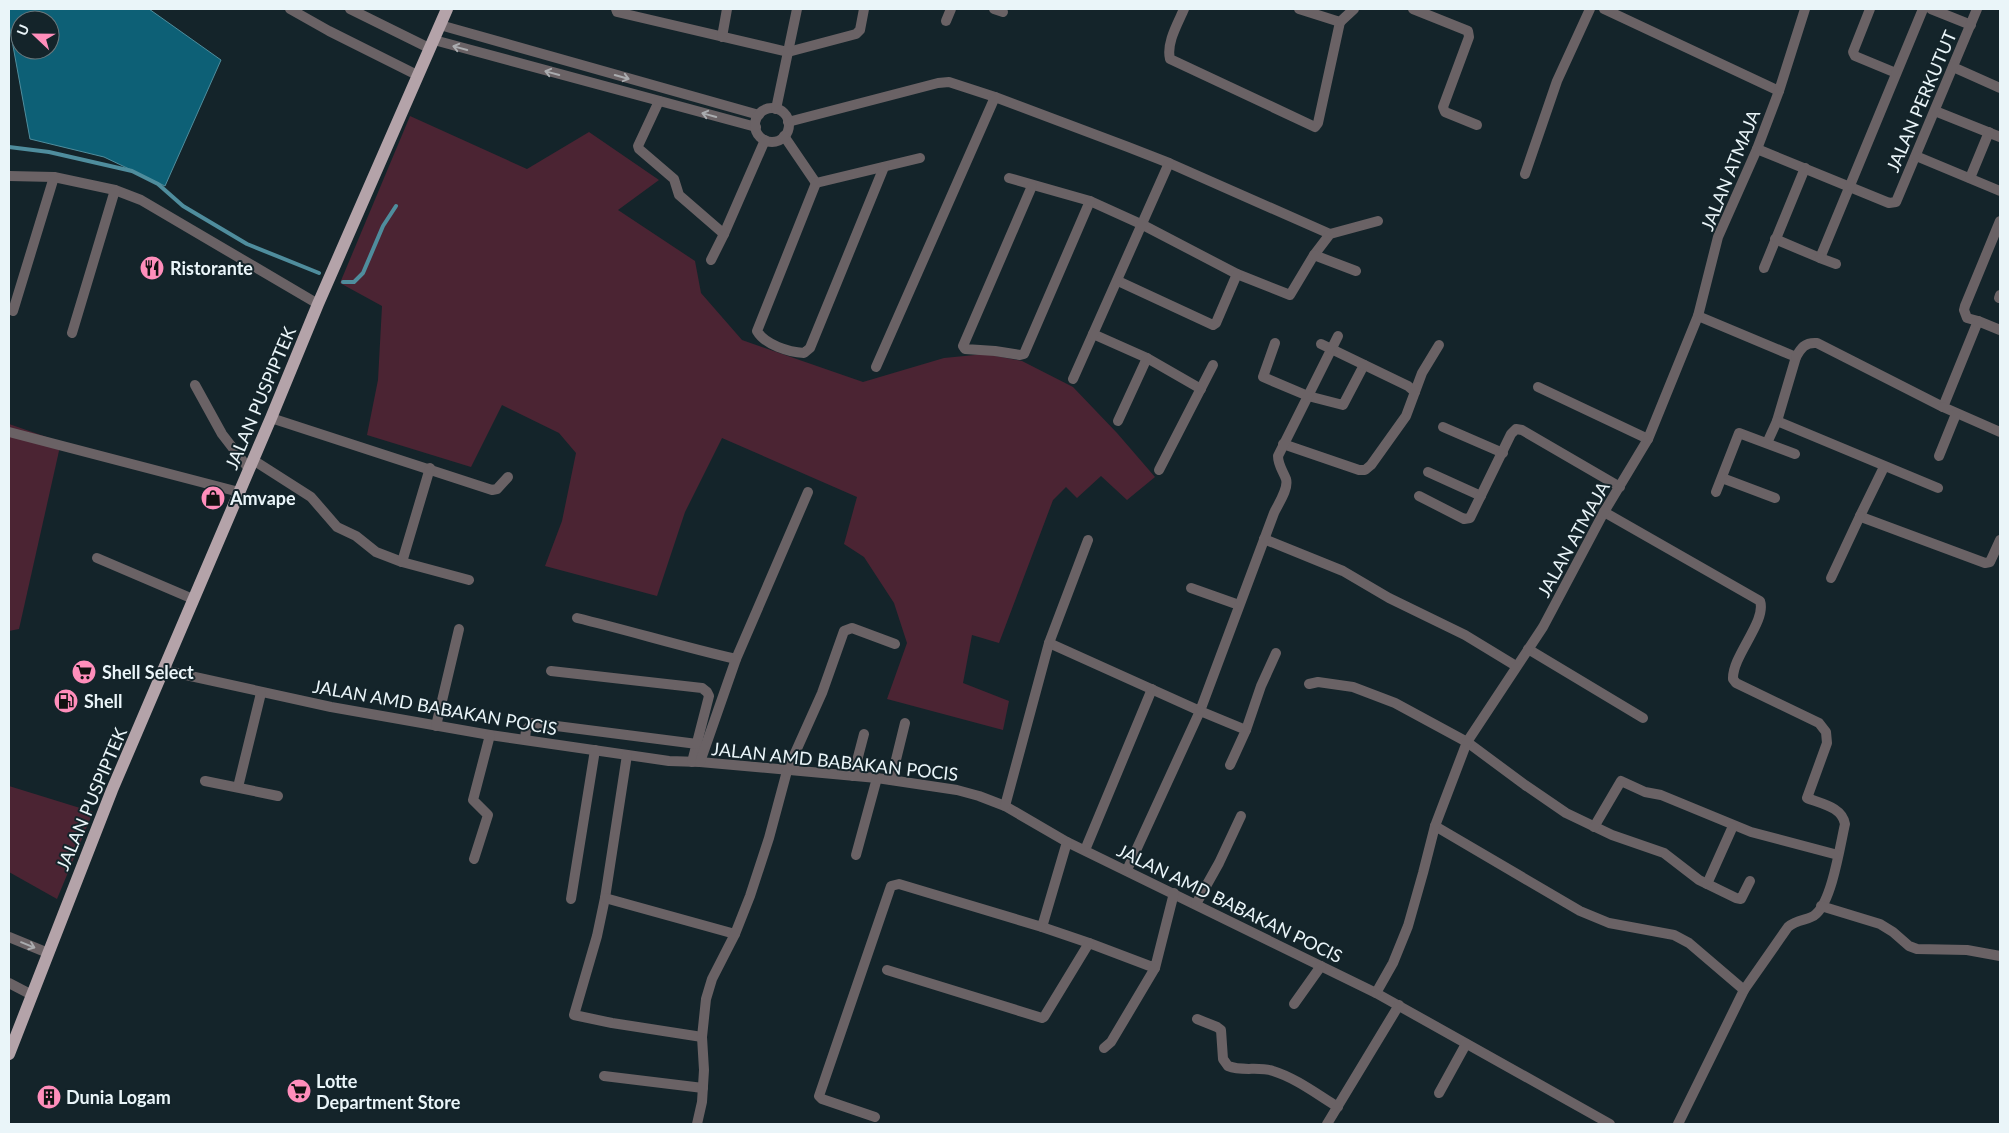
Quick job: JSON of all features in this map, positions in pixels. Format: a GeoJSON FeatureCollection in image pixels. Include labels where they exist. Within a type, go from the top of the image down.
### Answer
{"type":"FeatureCollection","features":[{"type":"Feature","properties":{"kind":"main road","name":"JALAN PUSPIPTEK"},"geometry":{"type":"LineString","coordinates":[[9,1054],[112,790],[192,599],[447,9]]}},
{"type":"Feature","properties":{"kind":"street"},"geometry":{"type":"LineString","coordinates":[[290,9],[345,40],[417,75]]}},
{"type":"Feature","properties":{"kind":"street"},"geometry":{"type":"LineString","coordinates":[[350,9],[431,44],[584,81],[756,128]]}},
{"type":"Feature","properties":{"kind":"street"},"geometry":{"type":"LineString","coordinates":[[616,9],[617,12],[788,52],[856,34],[860,30],[864,9]]}},
{"type":"Feature","properties":{"kind":"street"},"geometry":{"type":"LineString","coordinates":[[722,36],[727,9]]}},
{"type":"Feature","properties":{"kind":"street"},"geometry":{"type":"LineString","coordinates":[[776,108],[797,9]]}},
{"type":"Feature","properties":{"kind":"street"},"geometry":{"type":"LineString","coordinates":[[946,21],[951,9]]}},
{"type":"Feature","properties":{"kind":"street"},"geometry":{"type":"LineString","coordinates":[[1184,9],[1170,43],[1168,54],[1170,58],[1315,127],[1340,22],[1354,9]]}},
{"type":"Feature","properties":{"kind":"street"},"geometry":{"type":"LineString","coordinates":[[1299,9],[1340,22]]}},
{"type":"Feature","properties":{"kind":"street"},"geometry":{"type":"LineString","coordinates":[[1412,9],[1468,31],[1469,37],[1443,107],[1445,112],[1477,125]]}},
{"type":"Feature","properties":{"kind":"street"},"geometry":{"type":"LineString","coordinates":[[1525,174],[1557,81],[1590,9]]}},
{"type":"Feature","properties":{"kind":"street"},"geometry":{"type":"LineString","coordinates":[[1604,9],[1779,91]]}},
{"type":"Feature","properties":{"kind":"street","name":"JALAN ATMAJA"},"geometry":{"type":"LineString","coordinates":[[1376,993],[1393,963],[1408,926],[1434,826],[1467,742],[1543,627],[1604,512],[1648,439],[1698,316],[1718,237],[1757,149],[1779,91],[1805,9]]}},
{"type":"Feature","properties":{"kind":"street"},"geometry":{"type":"LineString","coordinates":[[1870,9],[1853,52],[1855,56],[1896,73]]}},
{"type":"Feature","properties":{"kind":"street"},"geometry":{"type":"LineString","coordinates":[[1820,258],[1923,9]]}},
{"type":"Feature","properties":{"kind":"street"},"geometry":{"type":"LineString","coordinates":[[1931,9],[1971,25]]}},
{"type":"Feature","properties":{"kind":"street","name":"JALAN PERKUTUT"},"geometry":{"type":"LineString","coordinates":[[1849,186],[1892,203],[1898,200],[1977,9]]}},
{"type":"Feature","properties":{"kind":"street"},"geometry":{"type":"LineString","coordinates":[[440,25],[759,115]]}},
{"type":"Feature","properties":{"kind":"street"},"geometry":{"type":"LineString","coordinates":[[1954,66],[2000,88]]}},
{"type":"Feature","properties":{"kind":"street"},"geometry":{"type":"LineString","coordinates":[[584,81],[587,67]]}},
{"type":"Feature","properties":{"kind":"street"},"geometry":{"type":"LineString","coordinates":[[788,122],[949,82],[995,97],[1170,163],[1330,234]]}},
{"type":"Feature","properties":{"kind":"street"},"geometry":{"type":"LineString","coordinates":[[876,367],[995,97]]}},
{"type":"Feature","properties":{"kind":"street"},"geometry":{"type":"LineString","coordinates":[[659,101],[638,146],[639,149],[674,179],[679,195],[724,234]]}},
{"type":"Feature","properties":{"kind":"street"},"geometry":{"type":"LineString","coordinates":[[769,108],[780,109],[787,116],[789,127],[784,136],[775,141],[765,140],[757,133],[755,123],[759,115],[769,108]]}},
{"type":"Feature","properties":{"kind":"street"},"geometry":{"type":"LineString","coordinates":[[1935,111],[2000,136]]}},
{"type":"Feature","properties":{"kind":"street"},"geometry":{"type":"LineString","coordinates":[[1970,178],[1988,132]]}},
{"type":"Feature","properties":{"kind":"street"},"geometry":{"type":"LineString","coordinates":[[784,136],[816,183]]}},
{"type":"Feature","properties":{"kind":"street"},"geometry":{"type":"LineString","coordinates":[[711,260],[765,140]]}},
{"type":"Feature","properties":{"kind":"street"},"geometry":{"type":"LineString","coordinates":[[1757,149],[1849,186]]}},
{"type":"Feature","properties":{"kind":"street"},"geometry":{"type":"LineString","coordinates":[[1916,156],[2000,191]]}},
{"type":"Feature","properties":{"kind":"street"},"geometry":{"type":"LineString","coordinates":[[816,183],[920,158]]}},
{"type":"Feature","properties":{"kind":"street"},"geometry":{"type":"LineString","coordinates":[[1073,379],[1170,163]]}},
{"type":"Feature","properties":{"kind":"street"},"geometry":{"type":"LineString","coordinates":[[816,183],[757,331],[760,337],[768,342],[798,353],[804,353],[810,348],[884,167]]}},
{"type":"Feature","properties":{"kind":"street"},"geometry":{"type":"LineString","coordinates":[[1764,268],[1804,168]]}},
{"type":"Feature","properties":{"kind":"street"},"geometry":{"type":"LineString","coordinates":[[9,176],[54,177],[115,190],[141,200],[318,304]]}},
{"type":"Feature","properties":{"kind":"street"},"geometry":{"type":"LineString","coordinates":[[13,311],[54,177]]}},
{"type":"Feature","properties":{"kind":"street"},"geometry":{"type":"LineString","coordinates":[[1009,178],[1090,201],[1143,225],[1237,274],[1290,296],[1314,254],[1330,234],[1378,221]]}},
{"type":"Feature","properties":{"kind":"street"},"geometry":{"type":"LineString","coordinates":[[1032,186],[964,346],[965,349],[1024,354],[1090,201]]}},
{"type":"Feature","properties":{"kind":"street"},"geometry":{"type":"LineString","coordinates":[[72,333],[115,190]]}},
{"type":"Feature","properties":{"kind":"street"},"geometry":{"type":"LineString","coordinates":[[2000,221],[1964,310],[1967,318],[2000,330]]}},
{"type":"Feature","properties":{"kind":"street"},"geometry":{"type":"LineString","coordinates":[[1775,239],[1836,264]]}},
{"type":"Feature","properties":{"kind":"street"},"geometry":{"type":"LineString","coordinates":[[1314,254],[1356,271]]}},
{"type":"Feature","properties":{"kind":"street"},"geometry":{"type":"LineString","coordinates":[[1118,281],[1213,325],[1216,323],[1237,274]]}},
{"type":"Feature","properties":{"kind":"street"},"geometry":{"type":"LineString","coordinates":[[1698,316],[1796,357]]}},
{"type":"Feature","properties":{"kind":"street"},"geometry":{"type":"LineString","coordinates":[[1943,407],[1978,321]]}},
{"type":"Feature","properties":{"kind":"street"},"geometry":{"type":"LineString","coordinates":[[1093,334],[1147,358],[1201,388]]}},
{"type":"Feature","properties":{"kind":"street"},"geometry":{"type":"LineString","coordinates":[[1127,870],[1200,711],[1286,483],[1278,462],[1283,444],[1338,336]]}},
{"type":"Feature","properties":{"kind":"street"},"geometry":{"type":"LineString","coordinates":[[1275,343],[1263,376],[1308,396],[1344,404],[1364,365]]}},
{"type":"Feature","properties":{"kind":"street"},"geometry":{"type":"LineString","coordinates":[[1767,443],[1777,421],[1796,357],[1806,344],[1817,343],[1956,414],[2000,432]]}},
{"type":"Feature","properties":{"kind":"street"},"geometry":{"type":"LineString","coordinates":[[1321,344],[1408,386],[1415,392]]}},
{"type":"Feature","properties":{"kind":"street"},"geometry":{"type":"LineString","coordinates":[[1283,444],[1359,470],[1365,470],[1406,416],[1422,373],[1439,345]]}},
{"type":"Feature","properties":{"kind":"street"},"geometry":{"type":"LineString","coordinates":[[1118,421],[1147,358]]}},
{"type":"Feature","properties":{"kind":"street"},"geometry":{"type":"LineString","coordinates":[[1159,470],[1213,365]]}},
{"type":"Feature","properties":{"kind":"street"},"geometry":{"type":"LineString","coordinates":[[195,386],[222,434],[251,464],[311,497],[337,527],[356,536],[376,552],[402,562],[469,580]]}},
{"type":"Feature","properties":{"kind":"street"},"geometry":{"type":"LineString","coordinates":[[1538,387],[1648,439]]}},
{"type":"Feature","properties":{"kind":"street"},"geometry":{"type":"LineString","coordinates":[[1939,456],[1956,414]]}},
{"type":"Feature","properties":{"kind":"street"},"geometry":{"type":"LineString","coordinates":[[271,418],[430,468],[492,490],[497,489],[508,477]]}},
{"type":"Feature","properties":{"kind":"street"},"geometry":{"type":"LineString","coordinates":[[1777,421],[1938,488]]}},
{"type":"Feature","properties":{"kind":"street"},"geometry":{"type":"LineString","coordinates":[[1443,427],[1503,453]]}},
{"type":"Feature","properties":{"kind":"street"},"geometry":{"type":"LineString","coordinates":[[1419,496],[1467,520],[1470,518],[1511,434],[1516,429],[1522,430],[1620,487]]}},
{"type":"Feature","properties":{"kind":"street"},"geometry":{"type":"LineString","coordinates":[[9,432],[239,492]]}},
{"type":"Feature","properties":{"kind":"street"},"geometry":{"type":"LineString","coordinates":[[1716,492],[1739,433],[1795,454]]}},
{"type":"Feature","properties":{"kind":"street"},"geometry":{"type":"LineString","coordinates":[[1831,578],[1884,466]]}},
{"type":"Feature","properties":{"kind":"street"},"geometry":{"type":"LineString","coordinates":[[402,562],[430,468]]}},
{"type":"Feature","properties":{"kind":"street"},"geometry":{"type":"LineString","coordinates":[[1428,472],[1481,496]]}},
{"type":"Feature","properties":{"kind":"street"},"geometry":{"type":"LineString","coordinates":[[1722,478],[1774,498]]}},
{"type":"Feature","properties":{"kind":"street"},"geometry":{"type":"LineString","coordinates":[[696,762],[736,659],[808,492]]}},
{"type":"Feature","properties":{"kind":"street"},"geometry":{"type":"LineString","coordinates":[[1604,512],[1760,601],[1761,612],[1736,665],[1733,679],[1736,683],[1820,723],[1826,732],[1827,743],[1807,798],[1838,811],[1844,816],[1845,824],[1831,886],[1821,906],[1814,916],[1798,920],[1788,927],[1744,990],[1678,1124]]}},
{"type":"Feature","properties":{"kind":"street"},"geometry":{"type":"LineString","coordinates":[[1860,516],[1985,563],[1990,562],[2000,540]]}},
{"type":"Feature","properties":{"kind":"street"},"geometry":{"type":"LineString","coordinates":[[1264,539],[1343,571],[1389,598],[1465,635],[1516,666]]}},
{"type":"Feature","properties":{"kind":"street"},"geometry":{"type":"LineString","coordinates":[[1005,806],[1049,644],[1088,540]]}},
{"type":"Feature","properties":{"kind":"street"},"geometry":{"type":"LineString","coordinates":[[97,558],[192,599]]}},
{"type":"Feature","properties":{"kind":"street"},"geometry":{"type":"LineString","coordinates":[[1191,588],[1239,605]]}},
{"type":"Feature","properties":{"kind":"street"},"geometry":{"type":"LineString","coordinates":[[577,618],[736,659]]}},
{"type":"Feature","properties":{"kind":"street"},"geometry":{"type":"LineString","coordinates":[[697,1124],[703,1088],[702,1037],[706,999],[712,979],[735,934],[759,870],[787,771],[822,693],[844,631],[852,628],[895,644]]}},
{"type":"Feature","properties":{"kind":"street"},"geometry":{"type":"LineString","coordinates":[[436,726],[460,629]]}},
{"type":"Feature","properties":{"kind":"street"},"geometry":{"type":"LineString","coordinates":[[1049,644],[1246,730]]}},
{"type":"Feature","properties":{"kind":"street"},"geometry":{"type":"LineString","coordinates":[[1528,649],[1643,718]]}},
{"type":"Feature","properties":{"kind":"street"},"geometry":{"type":"LineString","coordinates":[[1230,765],[1246,730],[1261,686],[1276,653]]}},
{"type":"Feature","properties":{"kind":"street","name":"JALAN AMD BABAKAN POCIS"},"geometry":{"type":"LineString","coordinates":[[163,670],[261,693],[490,735],[669,761],[877,778],[957,790],[980,796],[1005,806],[1067,842],[1376,993],[1610,1124]]}},
{"type":"Feature","properties":{"kind":"street"},"geometry":{"type":"LineString","coordinates":[[551,671],[702,688],[708,692],[709,696],[697,744],[696,762]]}},
{"type":"Feature","properties":{"kind":"street"},"geometry":{"type":"LineString","coordinates":[[1309,684],[1318,682],[1353,687],[1395,703],[1467,742],[1566,813],[1612,835],[1664,853],[1686,871],[1707,884],[1741,899],[1750,881]]}},
{"type":"Feature","properties":{"kind":"street"},"geometry":{"type":"LineString","coordinates":[[1084,850],[1152,690]]}},
{"type":"Feature","properties":{"kind":"street"},"geometry":{"type":"LineString","coordinates":[[238,787],[261,693]]}},
{"type":"Feature","properties":{"kind":"street"},"geometry":{"type":"LineString","coordinates":[[525,739],[526,730],[534,723],[697,744]]}},
{"type":"Feature","properties":{"kind":"street"},"geometry":{"type":"LineString","coordinates":[[892,780],[905,723]]}},
{"type":"Feature","properties":{"kind":"street"},"geometry":{"type":"LineString","coordinates":[[853,776],[864,734]]}},
{"type":"Feature","properties":{"kind":"street"},"geometry":{"type":"LineString","coordinates":[[474,859],[488,815],[473,800],[490,735]]}},
{"type":"Feature","properties":{"kind":"street"},"geometry":{"type":"LineString","coordinates":[[572,899],[596,750]]}},
{"type":"Feature","properties":{"kind":"street"},"geometry":{"type":"LineString","coordinates":[[627,755],[606,898],[574,1015],[702,1037]]}},
{"type":"Feature","properties":{"kind":"street"},"geometry":{"type":"LineString","coordinates":[[856,854],[877,778]]}},
{"type":"Feature","properties":{"kind":"street"},"geometry":{"type":"LineString","coordinates":[[205,781],[278,796]]}},
{"type":"Feature","properties":{"kind":"street"},"geometry":{"type":"LineString","coordinates":[[1594,827],[1621,781],[1645,792],[1661,795],[1733,826],[1838,855]]}},
{"type":"Feature","properties":{"kind":"street"},"geometry":{"type":"LineString","coordinates":[[1196,904],[1219,863],[1241,816]]}},
{"type":"Feature","properties":{"kind":"street"},"geometry":{"type":"LineString","coordinates":[[1434,826],[1509,868],[1534,886],[1580,911],[1609,924],[1674,936],[1689,943],[1744,990]]}},
{"type":"Feature","properties":{"kind":"street"},"geometry":{"type":"LineString","coordinates":[[1707,884],[1733,826]]}},
{"type":"Feature","properties":{"kind":"street"},"geometry":{"type":"LineString","coordinates":[[1042,928],[1067,842]]}},
{"type":"Feature","properties":{"kind":"street"},"geometry":{"type":"LineString","coordinates":[[875,1118],[822,1099],[819,1096],[891,886],[899,884],[1042,928],[1089,943],[1154,968]]}},
{"type":"Feature","properties":{"kind":"street"},"geometry":{"type":"LineString","coordinates":[[1104,1048],[1111,1042],[1154,968],[1174,893]]}},
{"type":"Feature","properties":{"kind":"street"},"geometry":{"type":"LineString","coordinates":[[606,898],[735,934]]}},
{"type":"Feature","properties":{"kind":"street"},"geometry":{"type":"LineString","coordinates":[[1821,906],[1880,924],[1909,946],[1917,949],[1967,950],[2000,956]]}},
{"type":"Feature","properties":{"kind":"street"},"geometry":{"type":"LineString","coordinates":[[9,937],[48,953]]}},
{"type":"Feature","properties":{"kind":"street"},"geometry":{"type":"LineString","coordinates":[[887,970],[1042,1018],[1089,943]]}},
{"type":"Feature","properties":{"kind":"street"},"geometry":{"type":"LineString","coordinates":[[1294,1004],[1321,966]]}},
{"type":"Feature","properties":{"kind":"street"},"geometry":{"type":"LineString","coordinates":[[9,983],[32,995]]}},
{"type":"Feature","properties":{"kind":"street"},"geometry":{"type":"LineString","coordinates":[[1327,1124],[1399,1005]]}},
{"type":"Feature","properties":{"kind":"street"},"geometry":{"type":"LineString","coordinates":[[1197,1019],[1221,1030],[1223,1059],[1228,1066],[1242,1070],[1262,1068],[1274,1071],[1338,1106]]}},
{"type":"Feature","properties":{"kind":"street"},"geometry":{"type":"LineString","coordinates":[[1439,1093],[1466,1044]]}},
{"type":"Feature","properties":{"kind":"street"},"geometry":{"type":"LineString","coordinates":[[604,1076],[703,1088]]}},
{"type":"Feature","properties":{"kind":"shaded area"},"geometry":{"type":"Polygon","coordinates":[[[410,116],[527,169],[589,132],[659,180],[618,210],[695,261],[701,293],[742,340],[863,382],[944,358],[985,354],[1022,361],[1073,387],[1117,433],[1155,477],[1127,500],[1101,476],[1077,498],[1066,487],[1053,500],[999,643],[972,635],[963,683],[1009,701],[1003,730],[887,699],[907,643],[894,603],[864,557],[844,544],[857,497],[722,438],[685,512],[657,596],[545,566],[562,521],[576,453],[559,433],[502,405],[471,467],[367,435],[378,380],[382,306],[340,283],[410,116]]]}},
{"type":"Feature","properties":{"kind":"shaded area"},"geometry":{"type":"Polygon","coordinates":[[[9,424],[61,442],[19,629],[9,631],[9,424]]]}},
{"type":"Feature","properties":{"kind":"shaded area"},"geometry":{"type":"Polygon","coordinates":[[[9,786],[93,812],[57,899],[9,872],[9,786]]]}},
{"type":"Feature","properties":{"kind":"water"},"geometry":{"type":"Polygon","coordinates":[[[9,9],[149,9],[221,60],[165,186],[104,157],[30,139],[16,60],[60,60],[60,10],[10,10],[10,29],[9,9]]]}},
{"type":"Feature","properties":{"kind":"waterway"},"geometry":{"type":"LineString","coordinates":[[9,147],[49,152],[132,171],[158,184],[183,206],[247,244],[319,273]]}},
{"type":"Feature","properties":{"kind":"waterway"},"geometry":{"type":"LineString","coordinates":[[343,282],[354,282],[363,273],[383,226],[396,206]]}},
{"type":"Feature","properties":{"kind":"place","name":"Ristorante"},"geometry":{"type":"Point","coordinates":[152,268]}},
{"type":"Feature","properties":{"kind":"place","name":"Amvape"},"geometry":{"type":"Point","coordinates":[213,498]}},
{"type":"Feature","properties":{"kind":"place","name":"Shell Select"},"geometry":{"type":"Point","coordinates":[84,672]}},
{"type":"Feature","properties":{"kind":"place","name":"Shell"},"geometry":{"type":"Point","coordinates":[66,701]}},
{"type":"Feature","properties":{"kind":"place","name":"Lotte Department Store"},"geometry":{"type":"Point","coordinates":[299,1091]}},
{"type":"Feature","properties":{"kind":"place","name":"Dunia Logam"},"geometry":{"type":"Point","coordinates":[49,1097]}}]}
